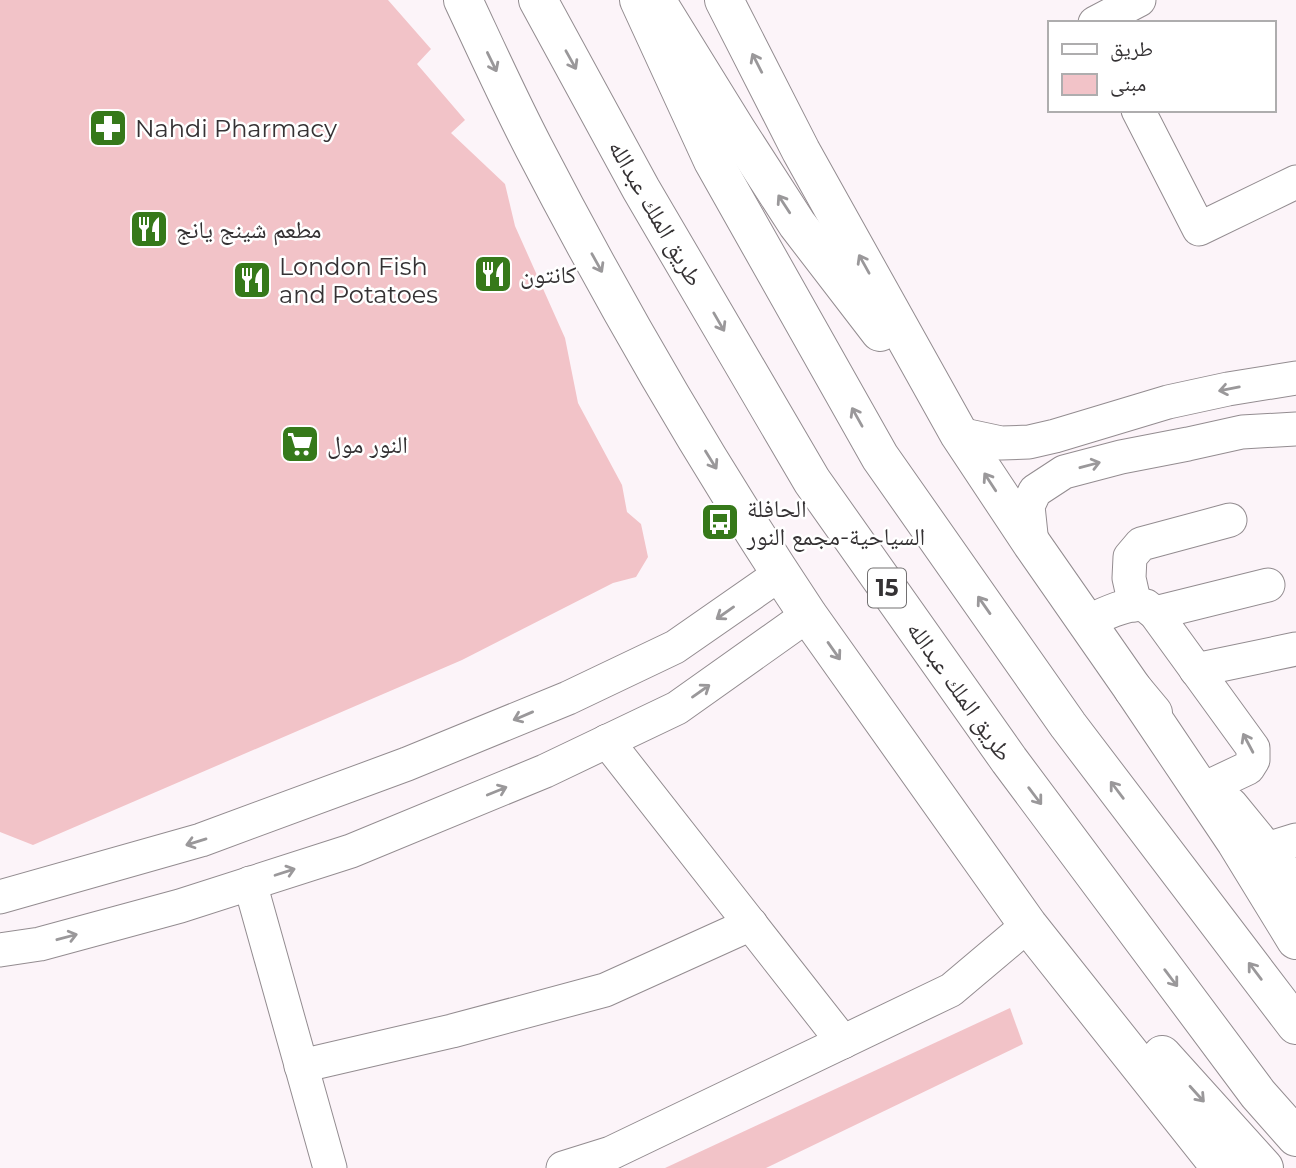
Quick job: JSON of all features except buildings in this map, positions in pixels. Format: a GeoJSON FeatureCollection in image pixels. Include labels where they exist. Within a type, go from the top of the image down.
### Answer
{"type":"FeatureCollection","features":[{"type":"Feature","properties":{"kind":"main road"},"geometry":{"type":"LineString","coordinates":[[463,0],[533,147],[651,363],[780,573],[1028,925],[1218,1166]]}},
{"type":"Feature","properties":{"kind":"main road","name":"طريق الملك عبدالله"},"geometry":{"type":"LineString","coordinates":[[538,0],[641,189],[812,481],[1009,760],[1258,1094],[1296,1136]]}},
{"type":"Feature","properties":{"kind":"main road"},"geometry":{"type":"LineString","coordinates":[[639,0],[713,161],[880,457],[1068,725],[1296,1025]]}},
{"type":"Feature","properties":{"kind":"main road"},"geometry":{"type":"LineString","coordinates":[[656,0],[797,223],[959,434],[1236,842],[1296,940]]}},
{"type":"Feature","properties":{"kind":"main road"},"geometry":{"type":"LineString","coordinates":[[724,0],[801,151],[959,434]]}},
{"type":"Feature","properties":{"kind":"main road"},"geometry":{"type":"LineString","coordinates":[[1133,689],[1212,785],[1280,845],[1296,888]]}},
{"type":"Feature","properties":{"kind":"main road"},"geometry":{"type":"LineString","coordinates":[[1028,925],[1096,977],[1172,1067],[1264,1168]]}},
{"type":"Feature","properties":{"kind":"street"},"geometry":{"type":"LineString","coordinates":[[1081,0],[1094,21]]}},
{"type":"Feature","properties":{"kind":"street"},"geometry":{"type":"LineString","coordinates":[[1099,21],[1139,0]]}},
{"type":"Feature","properties":{"kind":"street"},"geometry":{"type":"LineString","coordinates":[[1139,112],[1199,229],[1296,182]]}},
{"type":"Feature","properties":{"kind":"street"},"geometry":{"type":"LineString","coordinates":[[959,434],[1002,443],[1029,442],[1179,400],[1296,378]]}},
{"type":"Feature","properties":{"kind":"street"},"geometry":{"type":"LineString","coordinates":[[1179,400],[1188,444]]}},
{"type":"Feature","properties":{"kind":"street"},"geometry":{"type":"LineString","coordinates":[[1032,544],[1028,506],[1035,491],[1064,472],[1121,457],[1242,432],[1296,429]]}},
{"type":"Feature","properties":{"kind":"street"},"geometry":{"type":"LineString","coordinates":[[1212,785],[1248,768],[1253,760],[1253,748],[1196,670],[1145,609],[1129,578],[1130,557],[1141,544],[1230,520]]}},
{"type":"Feature","properties":{"kind":"street"},"geometry":{"type":"LineString","coordinates":[[0,897],[201,841],[407,764],[568,698],[675,647],[780,573]]}},
{"type":"Feature","properties":{"kind":"street"},"geometry":{"type":"LineString","coordinates":[[1086,622],[1124,607],[1145,609],[1268,585]]}},
{"type":"Feature","properties":{"kind":"street"},"geometry":{"type":"LineString","coordinates":[[0,950],[40,944],[154,913],[351,850],[545,771],[677,708],[808,615]]}},
{"type":"Feature","properties":{"kind":"street"},"geometry":{"type":"LineString","coordinates":[[1196,670],[1296,649]]}},
{"type":"Feature","properties":{"kind":"street"},"geometry":{"type":"LineString","coordinates":[[607,741],[843,1042]]}},
{"type":"Feature","properties":{"kind":"street"},"geometry":{"type":"LineString","coordinates":[[250,883],[330,1168]]}},
{"type":"Feature","properties":{"kind":"street"},"geometry":{"type":"LineString","coordinates":[[301,1066],[452,1031],[605,990],[751,924]]}},
{"type":"Feature","properties":{"kind":"street"},"geometry":{"type":"LineString","coordinates":[[562,1168],[620,1158],[843,1042],[951,990],[1028,925]]}},
{"type":"Feature","properties":{"kind":"place","name":"Nahdi Pharmacy"},"geometry":{"type":"Point","coordinates":[108,128]}},
{"type":"Feature","properties":{"kind":"place","name":"مطعم شينج يانج"},"geometry":{"type":"Point","coordinates":[149,229]}},
{"type":"Feature","properties":{"kind":"place","name":"كانتون"},"geometry":{"type":"Point","coordinates":[493,274]}},
{"type":"Feature","properties":{"kind":"place","name":"London Fish and Potatoes"},"geometry":{"type":"Point","coordinates":[252,280]}},
{"type":"Feature","properties":{"kind":"place","name":"النور مول"},"geometry":{"type":"Point","coordinates":[300,444]}},
{"type":"Feature","properties":{"kind":"place","name":"الحافلة السياحية-مجمع النور"},"geometry":{"type":"Point","coordinates":[720,522]}}]}
